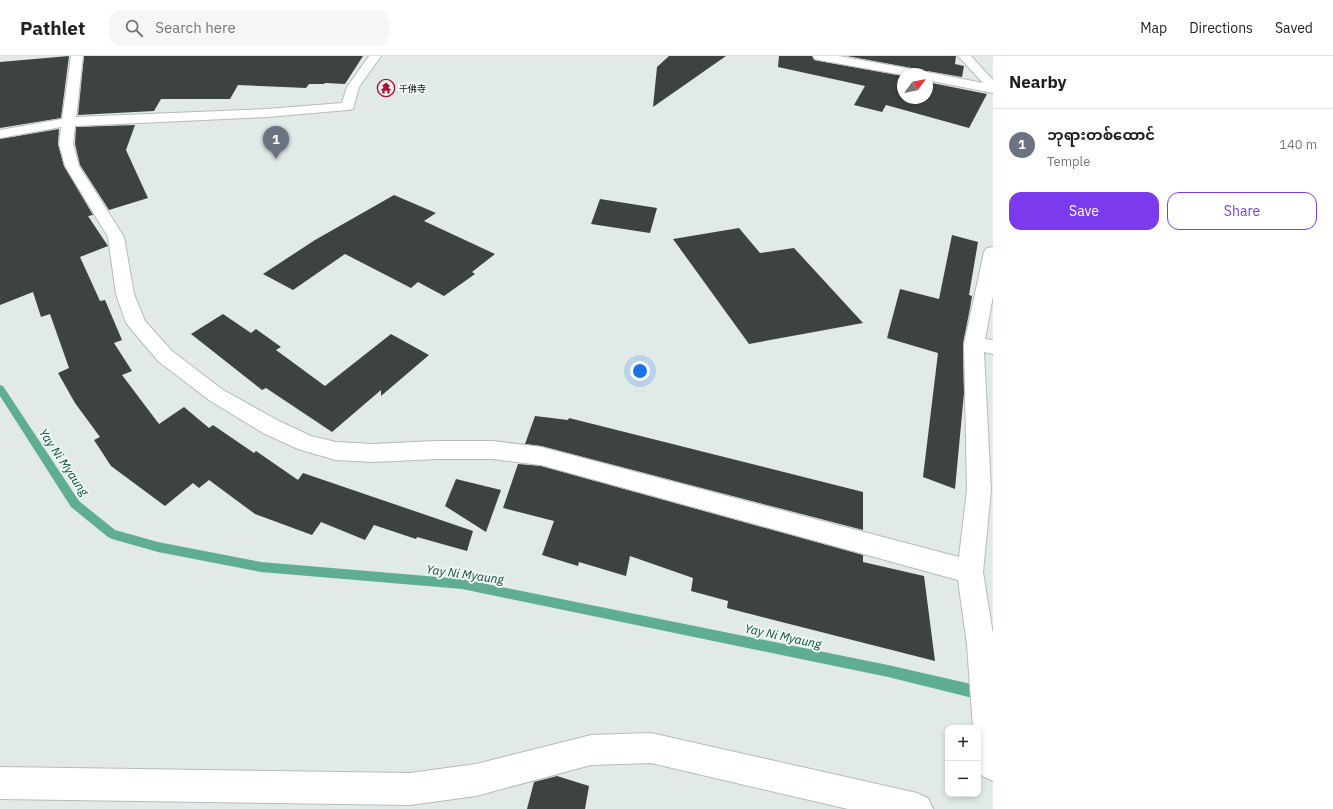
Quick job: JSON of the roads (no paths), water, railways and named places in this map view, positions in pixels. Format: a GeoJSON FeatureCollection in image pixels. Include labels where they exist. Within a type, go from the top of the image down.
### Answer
{"type":"FeatureCollection","features":[{"type":"Feature","properties":{"kind":"street"},"geometry":{"type":"LineString","coordinates":[[77,56],[66,144],[72,166],[116,237],[124,294],[136,323],[165,356],[216,395],[271,427],[306,443],[336,451],[373,454],[436,450],[493,450],[541,456],[970,572]]}},
{"type":"Feature","properties":{"kind":"street"},"geometry":{"type":"LineString","coordinates":[[0,134],[69,122],[140,117],[267,113],[348,106],[353,87],[375,56]]}},
{"type":"Feature","properties":{"kind":"street"},"geometry":{"type":"LineString","coordinates":[[819,56],[897,70]]}},
{"type":"Feature","properties":{"kind":"street"},"geometry":{"type":"LineString","coordinates":[[964,56],[993,88]]}},
{"type":"Feature","properties":{"kind":"street"},"geometry":{"type":"LineString","coordinates":[[933,77],[993,88]]}},
{"type":"Feature","properties":{"kind":"street"},"geometry":{"type":"LineString","coordinates":[[991,754],[981,645],[970,572],[986,492],[983,345],[993,252]]}},
{"type":"Feature","properties":{"kind":"street"},"geometry":{"type":"LineString","coordinates":[[0,783],[410,789],[476,780],[591,750],[651,748],[917,809]]}},
{"type":"Feature","properties":{"kind":"waterway","name":"Yay Ni Myaung"},"geometry":{"type":"LineString","coordinates":[[0,388],[75,504],[112,534],[158,547],[261,567],[462,584],[888,671],[993,696]]}},
{"type":"Feature","properties":{"kind":"place","name":"千佛寺"},"geometry":{"type":"Point","coordinates":[386,88]}},
{"type":"Feature","properties":{"kind":"place","name":"ဘုရားတစ်ထောင်"},"geometry":{"type":"Point","coordinates":[276,159]}}]}
